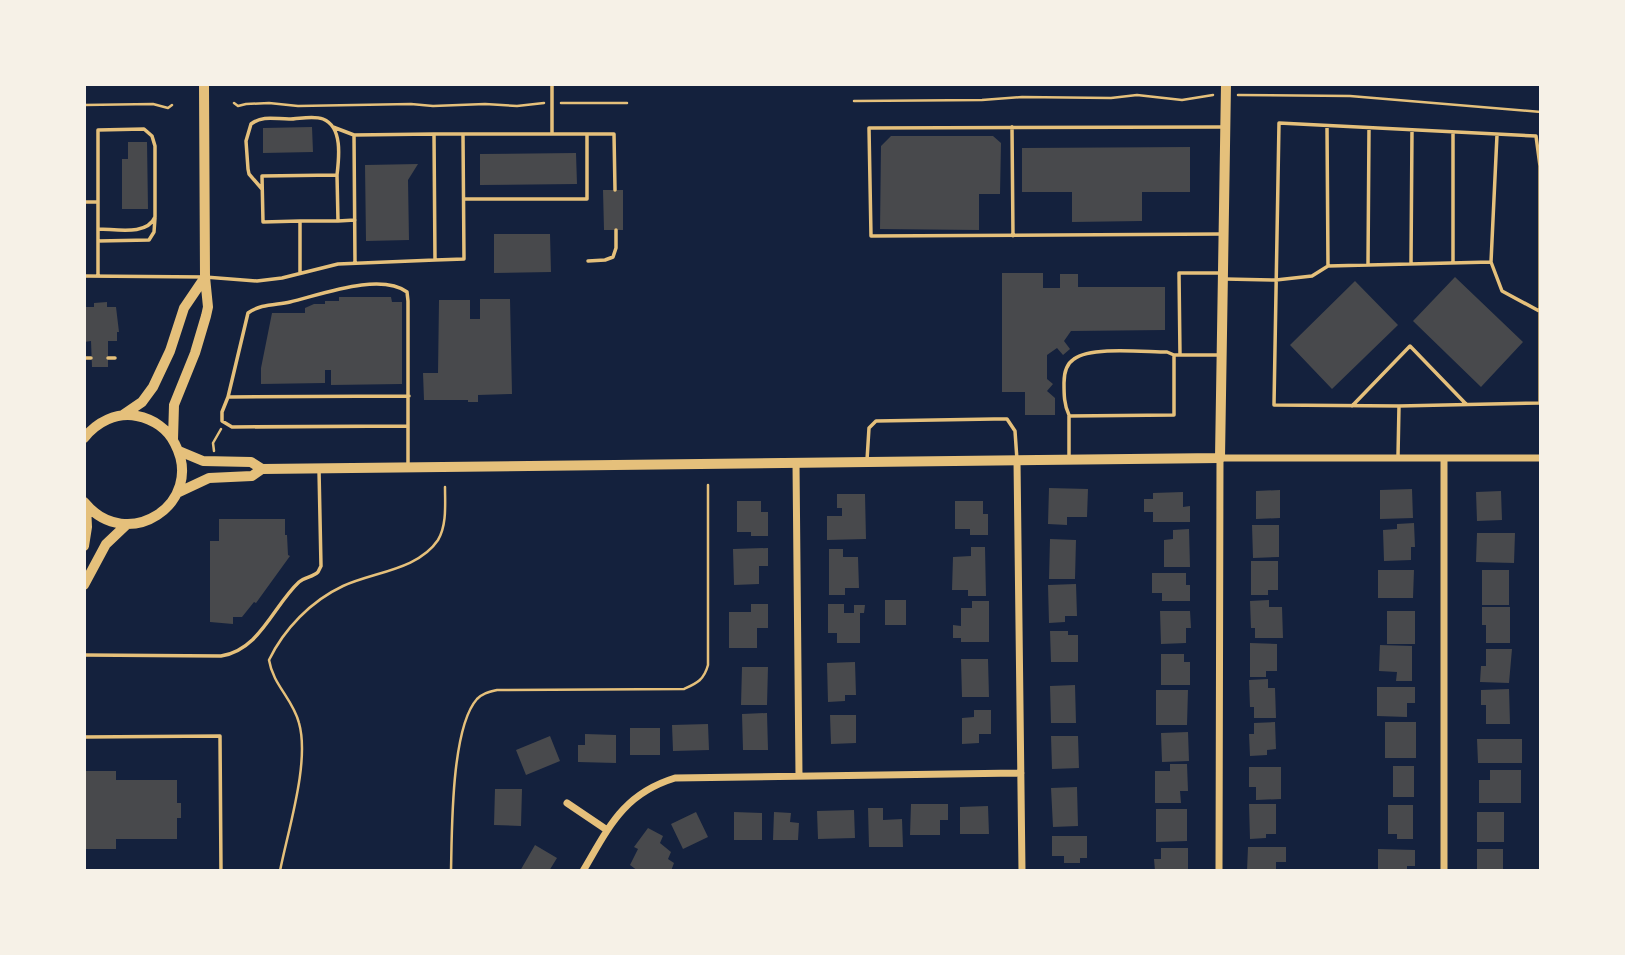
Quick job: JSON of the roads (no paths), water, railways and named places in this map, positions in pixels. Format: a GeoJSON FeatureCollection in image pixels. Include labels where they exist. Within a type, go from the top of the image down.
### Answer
{"type":"FeatureCollection","features":[{"type":"Feature","properties":{"kind":"street"},"geometry":{"type":"LineString","coordinates":[[173,439],[174,405],[195,353],[208,307],[205,277],[204,84]]}},
{"type":"Feature","properties":{"kind":"street"},"geometry":{"type":"LineString","coordinates":[[1219,871],[1220,458],[1226,84]]}},
{"type":"Feature","properties":{"kind":"street"},"geometry":{"type":"LineString","coordinates":[[121,416],[142,402],[153,387],[170,351],[184,308],[205,277]]}},
{"type":"Feature","properties":{"kind":"street"},"geometry":{"type":"LineString","coordinates":[[84,438],[103,421],[121,416],[131,415],[150,420],[173,439],[179,452],[182,472],[177,493],[160,514],[144,522],[126,524],[100,517],[85,504]]}},
{"type":"Feature","properties":{"kind":"street"},"geometry":{"type":"LineString","coordinates":[[179,452],[203,461],[251,462],[262,469],[1220,458],[1541,458]]}},
{"type":"Feature","properties":{"kind":"street"},"geometry":{"type":"LineString","coordinates":[[1444,458],[1444,871]]}},
{"type":"Feature","properties":{"kind":"street"},"geometry":{"type":"LineString","coordinates":[[1017,461],[1022,871]]}},
{"type":"Feature","properties":{"kind":"street"},"geometry":{"type":"LineString","coordinates":[[796,463],[799,776]]}},
{"type":"Feature","properties":{"kind":"street"},"geometry":{"type":"LineString","coordinates":[[177,493],[209,478],[252,476],[262,469]]}},
{"type":"Feature","properties":{"kind":"street"},"geometry":{"type":"LineString","coordinates":[[84,546],[87,527],[85,504]]}},
{"type":"Feature","properties":{"kind":"street"},"geometry":{"type":"LineString","coordinates":[[84,585],[106,544],[126,524]]}},
{"type":"Feature","properties":{"kind":"street"},"geometry":{"type":"LineString","coordinates":[[583,871],[607,830],[628,802],[653,785],[675,778],[1021,772]]}},
{"type":"Feature","properties":{"kind":"street"},"geometry":{"type":"LineString","coordinates":[[567,803],[607,830]]}},
{"type":"Feature","properties":{"kind":"lane"},"geometry":{"type":"LineString","coordinates":[[552,84],[552,134]]}},
{"type":"Feature","properties":{"kind":"lane"},"geometry":{"type":"LineString","coordinates":[[262,189],[248,169],[247,135],[254,121],[271,117],[326,120],[337,137],[338,220]]}},
{"type":"Feature","properties":{"kind":"lane"},"geometry":{"type":"LineString","coordinates":[[1279,123],[1327,126],[1536,136],[1540,166],[1540,403],[1274,405],[1279,123]]}},
{"type":"Feature","properties":{"kind":"lane"},"geometry":{"type":"LineString","coordinates":[[1327,126],[1328,266]]}},
{"type":"Feature","properties":{"kind":"lane"},"geometry":{"type":"LineString","coordinates":[[98,241],[149,240],[154,232],[155,146],[152,136],[144,129],[138,127],[97,130],[98,276]]}},
{"type":"Feature","properties":{"kind":"lane"},"geometry":{"type":"LineString","coordinates":[[333,127],[354,135],[614,134],[615,190]]}},
{"type":"Feature","properties":{"kind":"lane"},"geometry":{"type":"LineString","coordinates":[[1012,127],[1013,236]]}},
{"type":"Feature","properties":{"kind":"lane"},"geometry":{"type":"LineString","coordinates":[[1224,234],[871,236],[869,128],[1225,127]]}},
{"type":"Feature","properties":{"kind":"lane"},"geometry":{"type":"LineString","coordinates":[[1368,128],[1368,265]]}},
{"type":"Feature","properties":{"kind":"lane"},"geometry":{"type":"LineString","coordinates":[[1411,264],[1412,130]]}},
{"type":"Feature","properties":{"kind":"lane"},"geometry":{"type":"LineString","coordinates":[[1453,132],[1453,263]]}},
{"type":"Feature","properties":{"kind":"lane"},"geometry":{"type":"LineString","coordinates":[[434,134],[435,260]]}},
{"type":"Feature","properties":{"kind":"lane"},"geometry":{"type":"LineString","coordinates":[[464,200],[587,199],[587,134]]}},
{"type":"Feature","properties":{"kind":"lane"},"geometry":{"type":"LineString","coordinates":[[1497,134],[1491,262],[1502,291],[1541,312]]}},
{"type":"Feature","properties":{"kind":"lane"},"geometry":{"type":"LineString","coordinates":[[354,135],[355,262]]}},
{"type":"Feature","properties":{"kind":"lane"},"geometry":{"type":"LineString","coordinates":[[84,276],[205,277],[257,281],[355,262],[464,260],[463,135]]}},
{"type":"Feature","properties":{"kind":"lane"},"geometry":{"type":"LineString","coordinates":[[337,175],[262,176],[263,222],[355,220]]}},
{"type":"Feature","properties":{"kind":"lane"},"geometry":{"type":"LineString","coordinates":[[84,202],[98,202]]}},
{"type":"Feature","properties":{"kind":"lane"},"geometry":{"type":"LineString","coordinates":[[98,229],[146,228],[153,223],[155,217]]}},
{"type":"Feature","properties":{"kind":"lane"},"geometry":{"type":"LineString","coordinates":[[300,221],[300,272]]}},
{"type":"Feature","properties":{"kind":"lane"},"geometry":{"type":"LineString","coordinates":[[588,261],[612,257],[616,248],[616,230]]}},
{"type":"Feature","properties":{"kind":"lane"},"geometry":{"type":"LineString","coordinates":[[1180,355],[1179,274],[1276,280],[1312,276],[1328,266],[1491,262]]}},
{"type":"Feature","properties":{"kind":"lane"},"geometry":{"type":"LineString","coordinates":[[408,426],[232,427],[224,424],[221,417],[248,313],[268,305],[287,303],[353,286],[393,286],[407,292],[409,396],[408,467]]}},
{"type":"Feature","properties":{"kind":"lane"},"geometry":{"type":"LineString","coordinates":[[1352,406],[1410,346],[1466,404]]}},
{"type":"Feature","properties":{"kind":"lane"},"geometry":{"type":"LineString","coordinates":[[1069,460],[1069,416],[1064,397],[1064,380],[1067,367],[1077,356],[1107,352],[1222,355]]}},
{"type":"Feature","properties":{"kind":"lane"},"geometry":{"type":"LineString","coordinates":[[1069,416],[1174,415],[1174,355]]}},
{"type":"Feature","properties":{"kind":"lane"},"geometry":{"type":"LineString","coordinates":[[84,358],[91,358]]}},
{"type":"Feature","properties":{"kind":"lane"},"geometry":{"type":"LineString","coordinates":[[108,358],[115,358]]}},
{"type":"Feature","properties":{"kind":"lane"},"geometry":{"type":"LineString","coordinates":[[228,397],[409,396]]}},
{"type":"Feature","properties":{"kind":"lane"},"geometry":{"type":"LineString","coordinates":[[1398,458],[1399,406]]}},
{"type":"Feature","properties":{"kind":"lane"},"geometry":{"type":"LineString","coordinates":[[867,462],[869,428],[876,421],[994,419],[1007,419],[1015,431],[1017,461]]}},
{"type":"Feature","properties":{"kind":"lane"},"geometry":{"type":"LineString","coordinates":[[84,656],[221,656],[233,654],[250,643],[299,582],[318,572],[321,566],[319,468]]}},
{"type":"Feature","properties":{"kind":"lane"},"geometry":{"type":"LineString","coordinates":[[84,737],[220,736],[221,871]]}}]}
